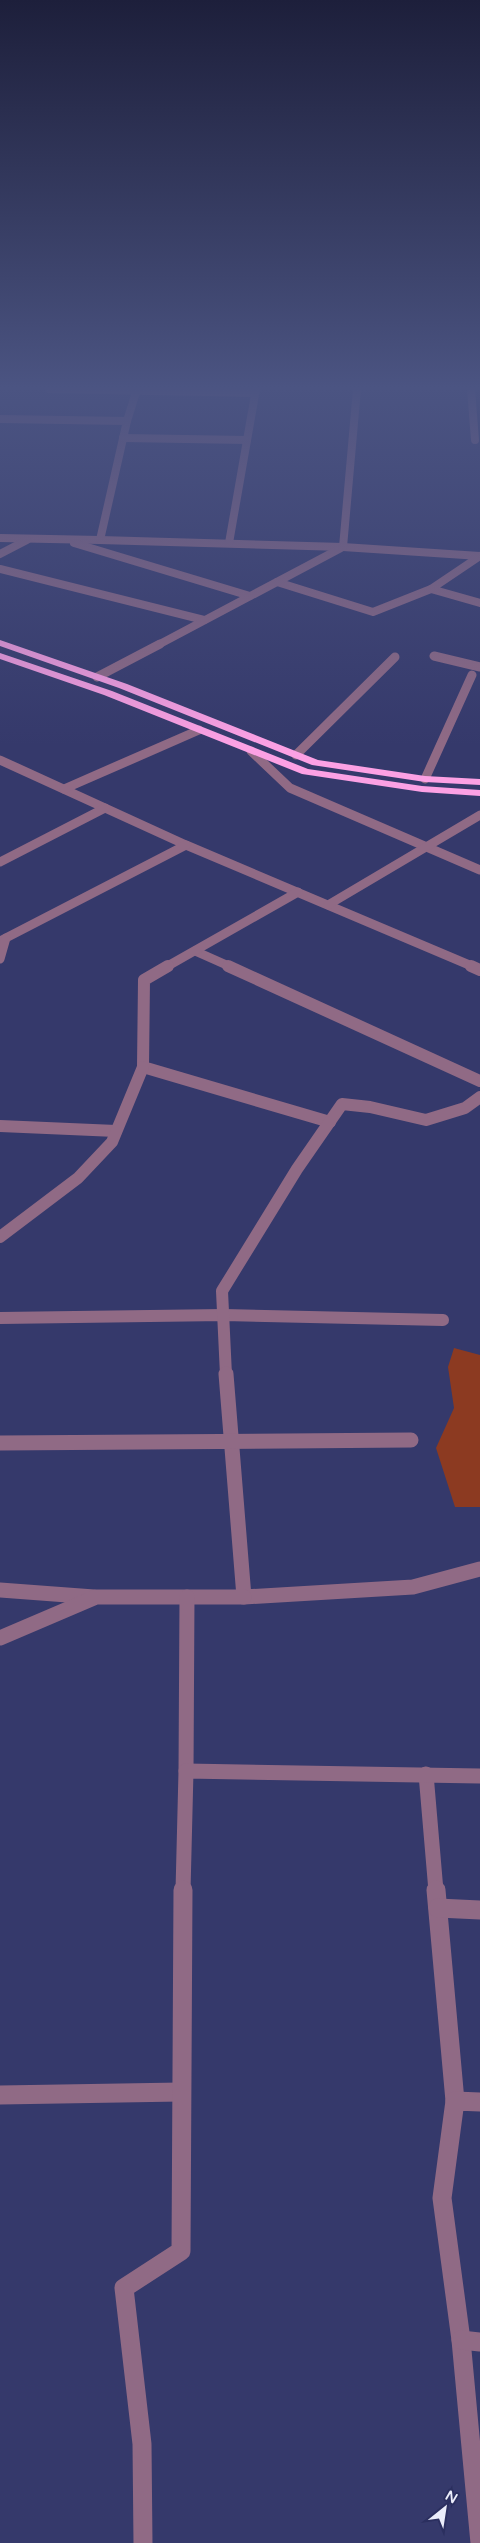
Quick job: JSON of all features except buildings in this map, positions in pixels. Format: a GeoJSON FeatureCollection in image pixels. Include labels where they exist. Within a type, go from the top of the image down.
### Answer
{"type":"FeatureCollection","features":[{"type":"Feature","properties":{"kind":"highway"},"geometry":{"type":"LineString","coordinates":[[0,643],[97,677],[316,763],[426,778],[480,782]]}},
{"type":"Feature","properties":{"kind":"highway"},"geometry":{"type":"LineString","coordinates":[[0,656],[108,693],[306,772],[422,789],[480,793]]}},
{"type":"Feature","properties":{"kind":"street"},"geometry":{"type":"LineString","coordinates":[[100,540],[107,508]]}},
{"type":"Feature","properties":{"kind":"street"},"geometry":{"type":"LineString","coordinates":[[229,543],[235,508]]}},
{"type":"Feature","properties":{"kind":"street"},"geometry":{"type":"LineString","coordinates":[[343,547],[346,508]]}},
{"type":"Feature","properties":{"kind":"street"},"geometry":{"type":"LineString","coordinates":[[0,538],[343,547],[479,555]]}},
{"type":"Feature","properties":{"kind":"street"},"geometry":{"type":"LineString","coordinates":[[0,554],[30,539]]}},
{"type":"Feature","properties":{"kind":"street"},"geometry":{"type":"LineString","coordinates":[[59,539],[250,596]]}},
{"type":"Feature","properties":{"kind":"street"},"geometry":{"type":"LineString","coordinates":[[97,677],[343,547]]}},
{"type":"Feature","properties":{"kind":"street"},"geometry":{"type":"LineString","coordinates":[[277,582],[373,612],[431,589],[479,555]]}},
{"type":"Feature","properties":{"kind":"street"},"geometry":{"type":"LineString","coordinates":[[0,569],[204,620]]}},
{"type":"Feature","properties":{"kind":"street"},"geometry":{"type":"LineString","coordinates":[[431,589],[480,603]]}},
{"type":"Feature","properties":{"kind":"street"},"geometry":{"type":"LineString","coordinates":[[434,656],[480,668]]}},
{"type":"Feature","properties":{"kind":"street"},"geometry":{"type":"LineString","coordinates":[[296,756],[395,657]]}},
{"type":"Feature","properties":{"kind":"street"},"geometry":{"type":"LineString","coordinates":[[426,778],[472,675]]}},
{"type":"Feature","properties":{"kind":"street"},"geometry":{"type":"LineString","coordinates":[[64,789],[199,730]]}},
{"type":"Feature","properties":{"kind":"street"},"geometry":{"type":"LineString","coordinates":[[251,751],[290,788],[480,870]]}},
{"type":"Feature","properties":{"kind":"street"},"geometry":{"type":"LineString","coordinates":[[3,764],[64,789],[186,845],[480,970]]}},
{"type":"Feature","properties":{"kind":"street"},"geometry":{"type":"LineString","coordinates":[[0,862],[106,808]]}},
{"type":"Feature","properties":{"kind":"street"},"geometry":{"type":"LineString","coordinates":[[328,905],[480,815]]}},
{"type":"Feature","properties":{"kind":"street"},"geometry":{"type":"LineString","coordinates":[[0,960],[3,940],[186,845]]}},
{"type":"Feature","properties":{"kind":"street"},"geometry":{"type":"LineString","coordinates":[[0,1237],[78,1178],[112,1142],[143,1067],[144,980],[298,892]]}},
{"type":"Feature","properties":{"kind":"street"},"geometry":{"type":"LineString","coordinates":[[195,951],[480,1081]]}},
{"type":"Feature","properties":{"kind":"street"},"geometry":{"type":"LineString","coordinates":[[143,1067],[330,1122]]}},
{"type":"Feature","properties":{"kind":"street"},"geometry":{"type":"LineString","coordinates":[[244,1597],[230,1441],[222,1291],[297,1169],[342,1104],[370,1107],[426,1120],[465,1108],[480,1097]]}},
{"type":"Feature","properties":{"kind":"street"},"geometry":{"type":"LineString","coordinates":[[0,1126],[116,1131]]}},
{"type":"Feature","properties":{"kind":"street"},"geometry":{"type":"LineString","coordinates":[[0,1318],[224,1315],[443,1320]]}},
{"type":"Feature","properties":{"kind":"street"},"geometry":{"type":"LineString","coordinates":[[0,1443],[411,1440]]}},
{"type":"Feature","properties":{"kind":"street"},"geometry":{"type":"LineString","coordinates":[[0,1590],[96,1597],[244,1597],[413,1587],[480,1569]]}},
{"type":"Feature","properties":{"kind":"street"},"geometry":{"type":"LineString","coordinates":[[0,1638],[96,1597]]}},
{"type":"Feature","properties":{"kind":"street"},"geometry":{"type":"LineString","coordinates":[[143,2543],[142,2444],[124,2288],[181,2250],[181,1958],[186,1771],[187,1597]]}},
{"type":"Feature","properties":{"kind":"street"},"geometry":{"type":"LineString","coordinates":[[186,1771],[480,1776]]}},
{"type":"Feature","properties":{"kind":"street"},"geometry":{"type":"LineString","coordinates":[[426,1774],[455,2101],[442,2198],[471,2341],[480,2543]]}},
{"type":"Feature","properties":{"kind":"street"},"geometry":{"type":"LineString","coordinates":[[438,1908],[480,1910]]}},
{"type":"Feature","properties":{"kind":"street"},"geometry":{"type":"LineString","coordinates":[[0,2094],[181,2092]]}},
{"type":"Feature","properties":{"kind":"street"},"geometry":{"type":"LineString","coordinates":[[455,2101],[480,2102]]}},
{"type":"Feature","properties":{"kind":"shaded area"},"geometry":{"type":"Polygon","coordinates":[[[454,1348],[480,1355],[480,1507],[455,1507],[436,1448],[454,1408],[448,1367],[454,1348]]]}}]}
